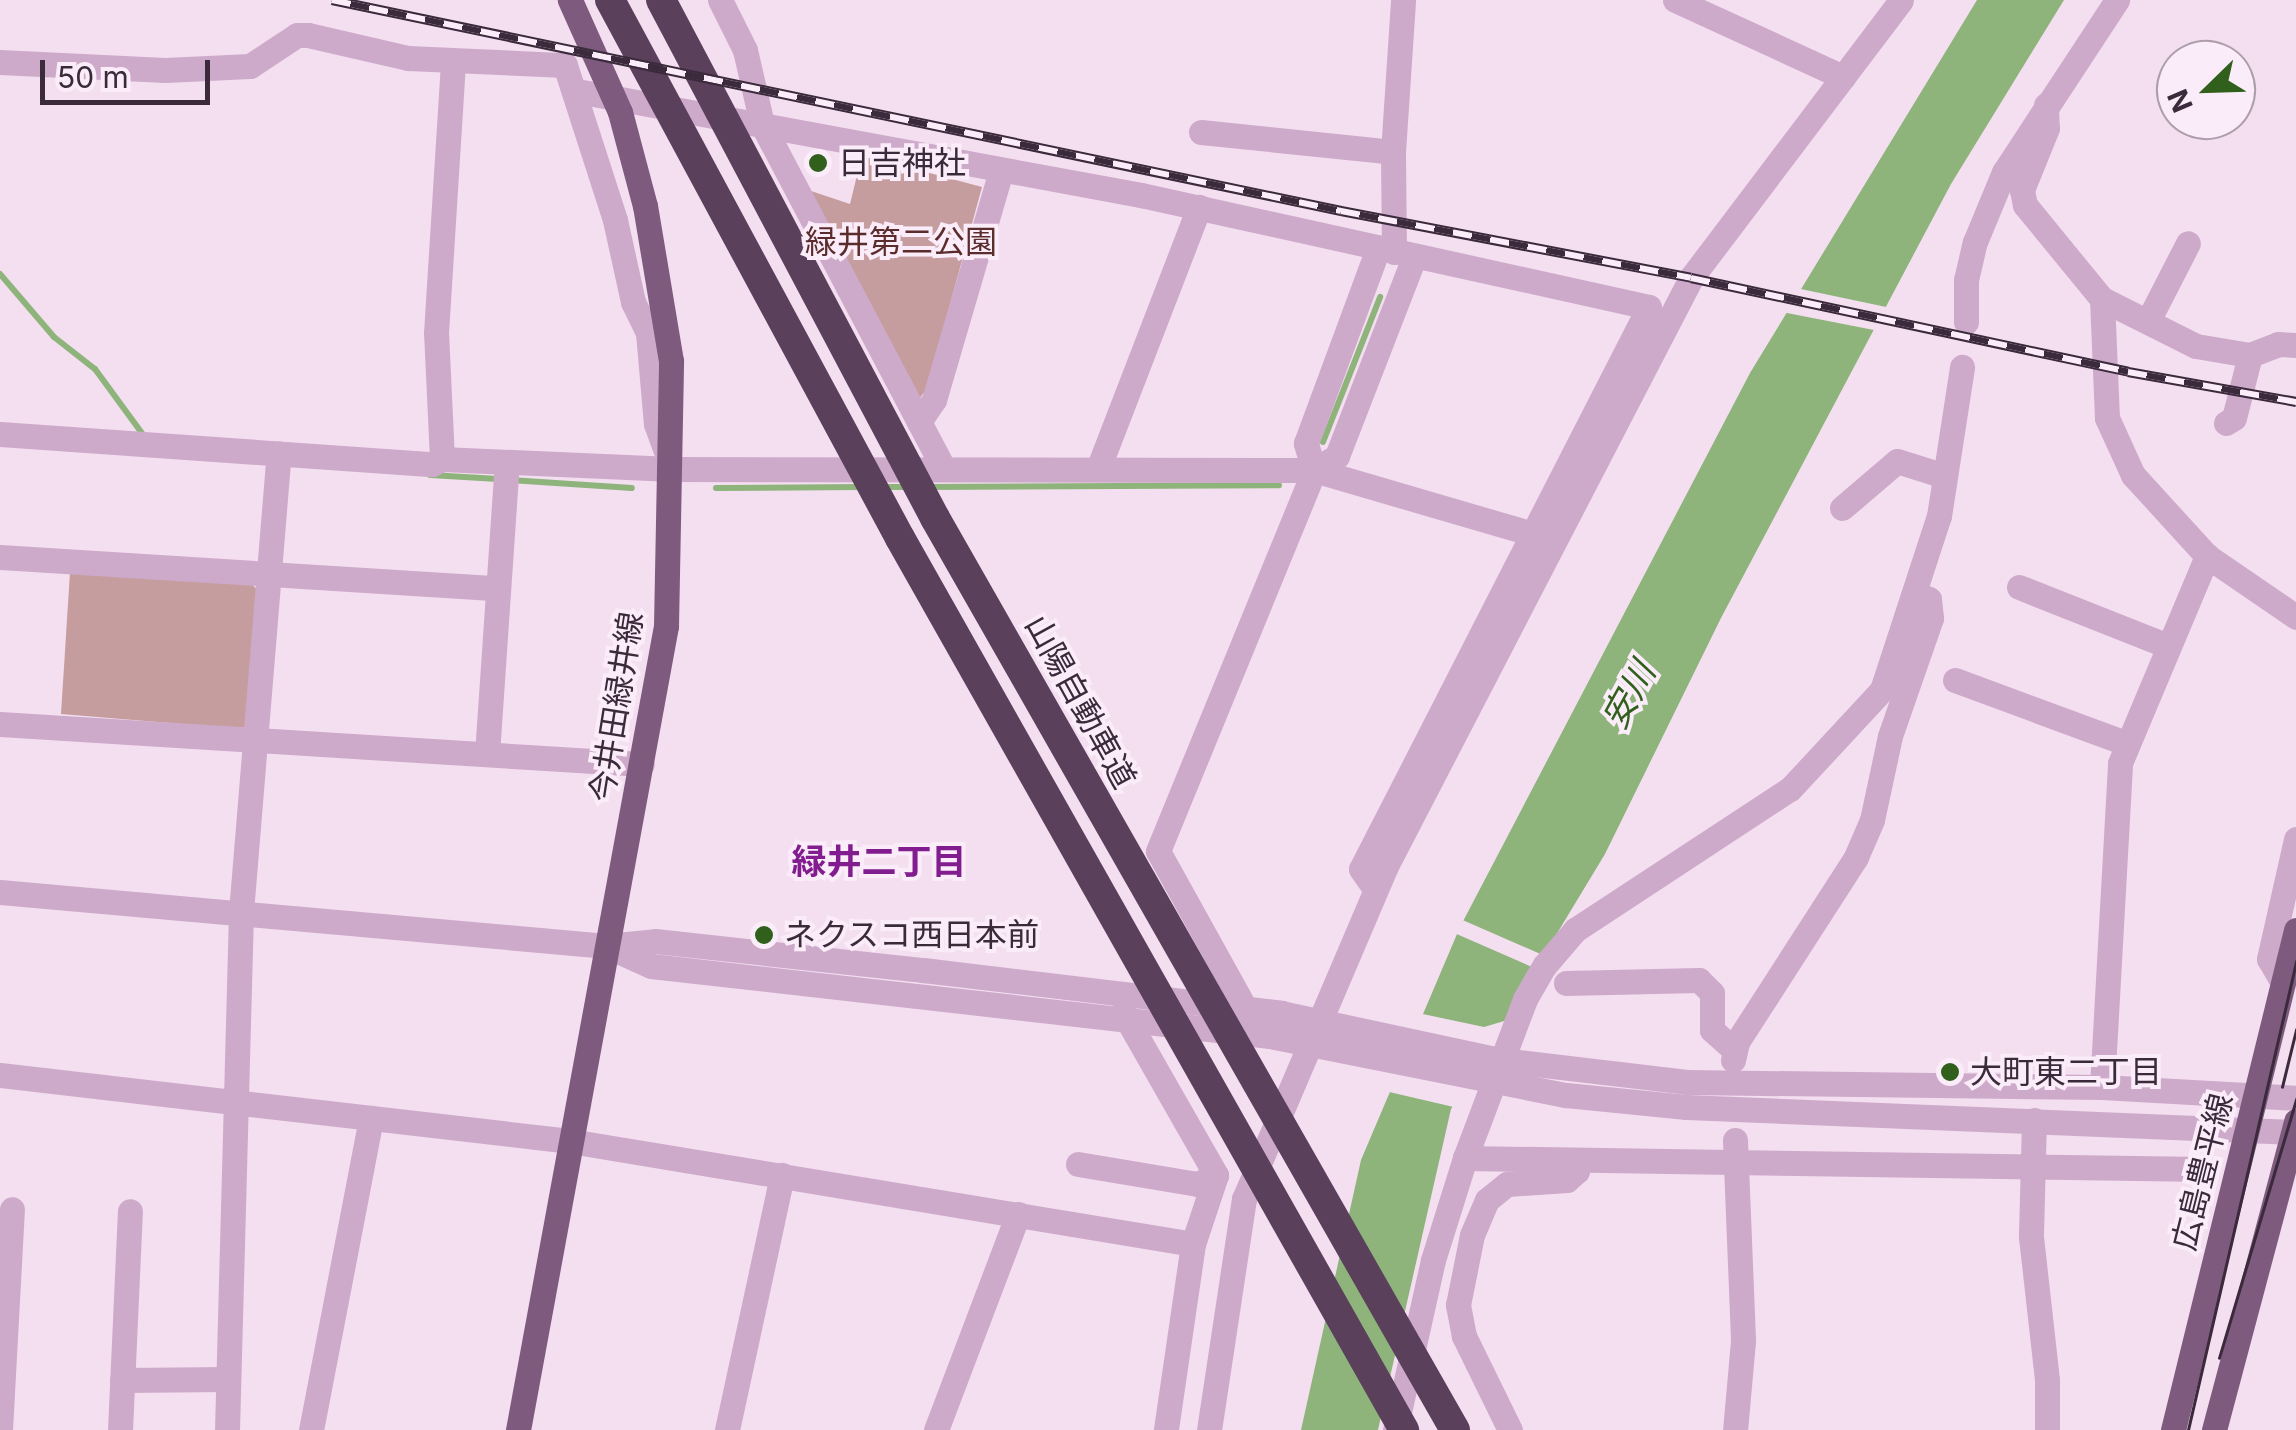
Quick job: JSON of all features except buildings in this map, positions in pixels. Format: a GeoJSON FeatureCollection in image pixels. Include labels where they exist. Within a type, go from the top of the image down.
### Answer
{"type":"FeatureCollection","features":[{"type":"Feature","properties":{"kind":"highway"},"geometry":{"type":"LineString","coordinates":[[610,0],[919,573],[1404,1430]]}},
{"type":"Feature","properties":{"kind":"highway","name":"山陽自動車道"},"geometry":{"type":"LineString","coordinates":[[661,0],[935,518],[1454,1430]]}},
{"type":"Feature","properties":{"kind":"main road","name":"今井田緑井線"},"geometry":{"type":"LineString","coordinates":[[518,1430],[666,626],[672,469],[671,361],[645,206],[620,112],[570,0]]}},
{"type":"Feature","properties":{"kind":"main road","name":"広島豊平線"},"geometry":{"type":"LineString","coordinates":[[2173,1430],[2296,930]]}},
{"type":"Feature","properties":{"kind":"main road"},"geometry":{"type":"LineString","coordinates":[[2214,1430],[2295,1128]]}},
{"type":"Feature","properties":{"kind":"street"},"geometry":{"type":"LineString","coordinates":[[1245,1008],[1158,851],[1314,470],[1337,456],[1395,252],[1393,152],[1404,0]]}},
{"type":"Feature","properties":{"kind":"street"},"geometry":{"type":"LineString","coordinates":[[1675,0],[1843,77]]}},
{"type":"Feature","properties":{"kind":"street"},"geometry":{"type":"LineString","coordinates":[[1209,1430],[1244,1200],[1323,1032],[1375,889],[1691,278],[1901,0]]}},
{"type":"Feature","properties":{"kind":"street"},"geometry":{"type":"LineString","coordinates":[[1966,322],[1966,280],[1975,242],[2004,172],[2117,0]]}},
{"type":"Feature","properties":{"kind":"street"},"geometry":{"type":"LineString","coordinates":[[730,5],[762,124],[943,468]]}},
{"type":"Feature","properties":{"kind":"street"},"geometry":{"type":"LineString","coordinates":[[0,62],[165,70],[250,66],[297,35],[308,35],[408,58],[565,65],[584,92],[633,302],[648,333],[656,424],[672,469]]}},
{"type":"Feature","properties":{"kind":"street"},"geometry":{"type":"LineString","coordinates":[[442,459],[436,334],[453,63]]}},
{"type":"Feature","properties":{"kind":"street"},"geometry":{"type":"LineString","coordinates":[[584,92],[1199,206],[1649,307],[1530,533],[1361,870],[1375,889]]}},
{"type":"Feature","properties":{"kind":"street"},"geometry":{"type":"LineString","coordinates":[[2046,105],[2047,128],[2022,190],[2026,206],[2102,299],[2148,318],[2196,346],[2250,355],[2278,344],[2296,345]]}},
{"type":"Feature","properties":{"kind":"street"},"geometry":{"type":"LineString","coordinates":[[1201,132],[1393,152]]}},
{"type":"Feature","properties":{"kind":"street"},"geometry":{"type":"LineString","coordinates":[[919,422],[934,400],[1001,171]]}},
{"type":"Feature","properties":{"kind":"street"},"geometry":{"type":"LineString","coordinates":[[1098,468],[1199,206]]}},
{"type":"Feature","properties":{"kind":"street"},"geometry":{"type":"LineString","coordinates":[[2148,318],[2188,243]]}},
{"type":"Feature","properties":{"kind":"street"},"geometry":{"type":"LineString","coordinates":[[1314,470],[1306,443],[1395,252]]}},
{"type":"Feature","properties":{"kind":"street"},"geometry":{"type":"LineString","coordinates":[[2102,299],[2107,418],[2133,475],[2207,556],[2296,617]]}},
{"type":"Feature","properties":{"kind":"street"},"geometry":{"type":"LineString","coordinates":[[2226,423],[2234,418],[2250,355]]}},
{"type":"Feature","properties":{"kind":"street"},"geometry":{"type":"LineString","coordinates":[[1396,1430],[1433,1260],[1492,1069],[1525,998],[1545,965],[1575,930],[1790,789],[1882,690],[1938,521],[1962,367]]}},
{"type":"Feature","properties":{"kind":"street"},"geometry":{"type":"LineString","coordinates":[[0,434],[432,464],[442,459],[672,469],[1314,470],[1530,533]]}},
{"type":"Feature","properties":{"kind":"street"},"geometry":{"type":"LineString","coordinates":[[227,1430],[242,912],[279,454]]}},
{"type":"Feature","properties":{"kind":"street"},"geometry":{"type":"LineString","coordinates":[[1842,508],[1897,461],[1945,476]]}},
{"type":"Feature","properties":{"kind":"street"},"geometry":{"type":"LineString","coordinates":[[488,754],[507,464]]}},
{"type":"Feature","properties":{"kind":"street"},"geometry":{"type":"LineString","coordinates":[[2102,1087],[2120,763],[2207,556]]}},
{"type":"Feature","properties":{"kind":"street"},"geometry":{"type":"LineString","coordinates":[[0,557],[496,588]]}},
{"type":"Feature","properties":{"kind":"street"},"geometry":{"type":"LineString","coordinates":[[2019,586],[2168,646]]}},
{"type":"Feature","properties":{"kind":"street"},"geometry":{"type":"LineString","coordinates":[[1566,983],[1699,980],[1712,993],[1712,1030],[1734,1055],[1856,858],[1872,820],[1890,736],[1931,618],[1929,599],[1914,593]]}},
{"type":"Feature","properties":{"kind":"street"},"geometry":{"type":"LineString","coordinates":[[1955,680],[2128,744]]}},
{"type":"Feature","properties":{"kind":"street"},"geometry":{"type":"LineString","coordinates":[[0,724],[642,764]]}},
{"type":"Feature","properties":{"kind":"street"},"geometry":{"type":"LineString","coordinates":[[2283,982],[2269,959],[2296,839]]}},
{"type":"Feature","properties":{"kind":"street"},"geometry":{"type":"LineString","coordinates":[[0,892],[607,946],[654,942],[1323,1032]]}},
{"type":"Feature","properties":{"kind":"street"},"geometry":{"type":"LineString","coordinates":[[1123,1006],[1245,1008],[1323,1032],[1492,1069],[1566,1095],[1686,1107],[2295,1128]]}},
{"type":"Feature","properties":{"kind":"street"},"geometry":{"type":"LineString","coordinates":[[1123,1006],[1216,1175],[1193,1244],[1166,1430]]}},
{"type":"Feature","properties":{"kind":"street"},"geometry":{"type":"LineString","coordinates":[[1492,1069],[1686,1082],[2102,1087],[2296,1098]]}},
{"type":"Feature","properties":{"kind":"street"},"geometry":{"type":"LineString","coordinates":[[0,1075],[570,1141],[1193,1244]]}},
{"type":"Feature","properties":{"kind":"street"},"geometry":{"type":"LineString","coordinates":[[311,1430],[371,1118]]}},
{"type":"Feature","properties":{"kind":"street"},"geometry":{"type":"LineString","coordinates":[[2034,1120],[2031,1236],[2047,1380],[2047,1430]]}},
{"type":"Feature","properties":{"kind":"street"},"geometry":{"type":"LineString","coordinates":[[1464,1158],[1579,1161],[1735,1150],[2206,1169]]}},
{"type":"Feature","properties":{"kind":"street"},"geometry":{"type":"LineString","coordinates":[[1735,1150],[1743,1341],[1736,1430]]}},
{"type":"Feature","properties":{"kind":"street"},"geometry":{"type":"LineString","coordinates":[[1510,1430],[1458,1305],[1472,1235],[1488,1200],[1507,1184],[1567,1180],[1577,1172],[1579,1161]]}},
{"type":"Feature","properties":{"kind":"street"},"geometry":{"type":"LineString","coordinates":[[1078,1164],[1196,1184],[1216,1175]]}},
{"type":"Feature","properties":{"kind":"street"},"geometry":{"type":"LineString","coordinates":[[727,1430],[782,1175]]}},
{"type":"Feature","properties":{"kind":"street"},"geometry":{"type":"LineString","coordinates":[[0,1430],[12,1209]]}},
{"type":"Feature","properties":{"kind":"street"},"geometry":{"type":"LineString","coordinates":[[120,1430],[130,1211]]}},
{"type":"Feature","properties":{"kind":"street"},"geometry":{"type":"LineString","coordinates":[[936,1430],[1018,1214]]}},
{"type":"Feature","properties":{"kind":"street"},"geometry":{"type":"LineString","coordinates":[[122,1380],[228,1379]]}},
{"type":"Feature","properties":{"kind":"green space","name":"緑井第二公園"},"geometry":{"type":"Polygon","coordinates":[[[862,155],[982,187],[927,389],[914,405],[802,188],[850,204],[862,155]]]}},
{"type":"Feature","properties":{"kind":"green space"},"geometry":{"type":"Polygon","coordinates":[[[70,572],[251,584],[258,590],[249,723],[242,729],[61,714],[70,572]]]}},
{"type":"Feature","properties":{"kind":"water","name":"安川"},"geometry":{"type":"Polygon","coordinates":[[[1977,0],[2064,0],[1951,184],[1721,618],[1605,854],[1451,1109],[1378,1430],[1301,1430],[1361,1160],[1460,927],[1750,373],[1977,0]]]}},
{"type":"Feature","properties":{"kind":"pier"},"geometry":{"type":"Polygon","coordinates":[[[1796,288],[1891,308],[1879,331],[1782,312],[1796,288]]]}},
{"type":"Feature","properties":{"kind":"pier"},"geometry":{"type":"Polygon","coordinates":[[[1458,918],[1545,956],[1539,970],[1452,932],[1458,918]]]}},
{"type":"Feature","properties":{"kind":"pier"},"geometry":{"type":"Polygon","coordinates":[[[1418,1013],[1484,1027],[1511,1019],[1458,1108],[1385,1091],[1418,1013]]]}},
{"type":"Feature","properties":{"kind":"waterway"},"geometry":{"type":"LineString","coordinates":[[0,274],[54,337],[95,369],[144,436]]}},
{"type":"Feature","properties":{"kind":"waterway"},"geometry":{"type":"LineString","coordinates":[[1323,442],[1380,297]]}},
{"type":"Feature","properties":{"kind":"waterway"},"geometry":{"type":"LineString","coordinates":[[430,475],[498,479]]}},
{"type":"Feature","properties":{"kind":"waterway"},"geometry":{"type":"LineString","coordinates":[[510,480],[632,488]]}},
{"type":"Feature","properties":{"kind":"waterway"},"geometry":{"type":"LineString","coordinates":[[927,487],[1279,485]]}},
{"type":"Feature","properties":{"kind":"waterway"},"geometry":{"type":"LineString","coordinates":[[716,488],[860,487]]}},
{"type":"Feature","properties":{"kind":"waterway"},"geometry":{"type":"LineString","coordinates":[[882,487],[910,487]]}},
{"type":"Feature","properties":{"kind":"tram line"},"geometry":{"type":"LineString","coordinates":[[2188,1430],[2296,961]]}},
{"type":"Feature","properties":{"kind":"tram line"},"geometry":{"type":"LineString","coordinates":[[2282,1087],[2296,1030]]}},
{"type":"Feature","properties":{"kind":"tram line"},"geometry":{"type":"LineString","coordinates":[[2219,1358],[2296,1099]]}},
{"type":"Feature","properties":{"kind":"railway"},"geometry":{"type":"LineString","coordinates":[[332,0],[1341,211],[1691,278],[2128,372],[2296,402]]}},
{"type":"Feature","properties":{"kind":"place","name":"日吉神社"},"geometry":{"type":"Point","coordinates":[818,163]}},
{"type":"Feature","properties":{"kind":"place","name":"ネクスコ西日本前"},"geometry":{"type":"Point","coordinates":[764,935]}},
{"type":"Feature","properties":{"kind":"place","name":"大町東二丁目"},"geometry":{"type":"Point","coordinates":[1950,1072]}},
{"type":"Feature","properties":{"kind":"district","name":"緑井二丁目"},"geometry":{"type":"Point","coordinates":[879,861]}}]}
